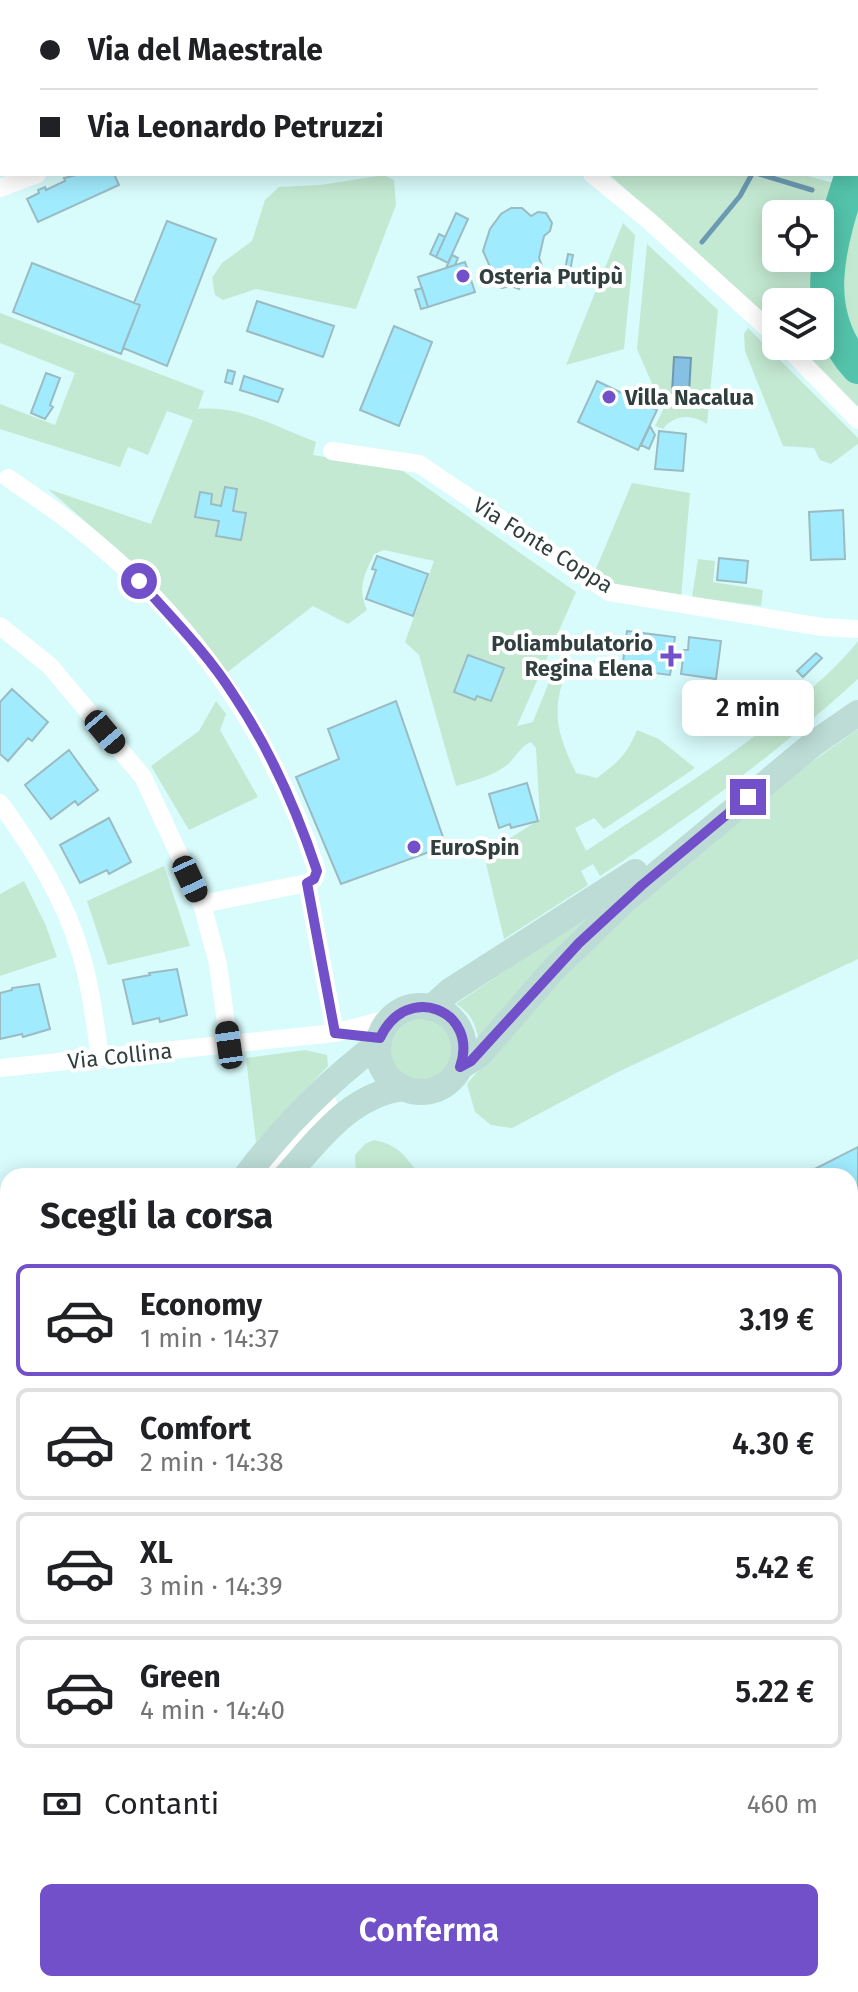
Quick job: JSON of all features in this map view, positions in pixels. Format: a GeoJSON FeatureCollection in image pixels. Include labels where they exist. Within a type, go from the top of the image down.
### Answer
{"type":"FeatureCollection","features":[{"type":"Feature","properties":{"kind":"highway"},"geometry":{"type":"LineString","coordinates":[[829,176],[858,187]]}},
{"type":"Feature","properties":{"kind":"highway"},"geometry":{"type":"LineString","coordinates":[[854,176],[836,222],[827,271],[828,309],[837,337],[858,367]]}},
{"type":"Feature","properties":{"kind":"main road"},"geometry":{"type":"LineString","coordinates":[[431,1008],[450,991],[631,875],[816,723],[858,698]]}},
{"type":"Feature","properties":{"kind":"main road"},"geometry":{"type":"LineString","coordinates":[[384,1033],[383,1069],[389,1078],[404,1088],[422,1092],[433,1091],[452,1079],[460,1067],[480,1054],[553,970],[622,903],[831,730],[858,713]]}},
{"type":"Feature","properties":{"kind":"main road"},"geometry":{"type":"LineString","coordinates":[[253,1168],[291,1122],[410,1008],[431,1008],[443,1012],[460,1031],[464,1044],[460,1067]]}},
{"type":"Feature","properties":{"kind":"main road"},"geometry":{"type":"LineString","coordinates":[[294,1168],[358,1102],[379,1093],[404,1088]]}},
{"type":"Feature","properties":{"kind":"street"},"geometry":{"type":"LineString","coordinates":[[0,188],[27,176]]}},
{"type":"Feature","properties":{"kind":"street"},"geometry":{"type":"LineString","coordinates":[[594,176],[762,323]]}},
{"type":"Feature","properties":{"kind":"street"},"geometry":{"type":"LineString","coordinates":[[800,360],[858,420]]}},
{"type":"Feature","properties":{"kind":"street","name":"Via Fonte Coppa"},"geometry":{"type":"LineString","coordinates":[[332,451],[419,464],[609,592],[822,627],[858,629]]}},
{"type":"Feature","properties":{"kind":"street"},"geometry":{"type":"LineString","coordinates":[[8,478],[74,524],[139,581],[232,692],[268,751],[293,803],[317,871],[314,879],[202,904]]}},
{"type":"Feature","properties":{"kind":"street"},"geometry":{"type":"LineString","coordinates":[[0,626],[50,666],[143,777],[202,904],[218,964],[229,1045]]}},
{"type":"Feature","properties":{"kind":"street"},"geometry":{"type":"LineString","coordinates":[[0,803],[31,848],[61,901],[81,954],[100,1057]]}},
{"type":"Feature","properties":{"kind":"street"},"geometry":{"type":"LineString","coordinates":[[270,1168],[351,1076],[356,1061],[353,1045],[339,1033],[307,883]]}},
{"type":"Feature","properties":{"kind":"street","name":"Via Collina"},"geometry":{"type":"LineString","coordinates":[[0,1068],[339,1033],[384,1033]]}},
{"type":"Feature","properties":{"kind":"street","name":"Via Collina"},"geometry":{"type":"LineString","coordinates":[[339,1033],[384,1033]]}},
{"type":"Feature","properties":{"kind":"green space"},"geometry":{"type":"Polygon","coordinates":[[[378,176],[394,180],[396,205],[356,309],[256,289],[223,300],[215,295],[212,278],[222,263],[252,241],[265,200],[279,187],[320,185],[378,176]]]}},
{"type":"Feature","properties":{"kind":"green space"},"geometry":{"type":"Polygon","coordinates":[[[611,176],[808,176],[837,184],[832,200],[762,200],[762,272],[817,272],[817,288],[762,288],[762,311],[611,176]]]}},
{"type":"Feature","properties":{"kind":"green space"},"geometry":{"type":"Polygon","coordinates":[[[858,192],[858,347],[849,332],[837,275],[858,192]]]}},
{"type":"Feature","properties":{"kind":"green space"},"geometry":{"type":"Polygon","coordinates":[[[623,223],[635,235],[624,349],[566,365],[623,223]]]}},
{"type":"Feature","properties":{"kind":"green space"},"geometry":{"type":"Polygon","coordinates":[[[647,244],[718,310],[707,424],[684,417],[673,420],[663,429],[655,426],[664,408],[646,401],[653,386],[637,349],[647,244]]]}},
{"type":"Feature","properties":{"kind":"green space"},"geometry":{"type":"Polygon","coordinates":[[[0,313],[204,391],[198,409],[229,410],[273,424],[316,442],[313,455],[403,471],[576,592],[517,726],[533,722],[555,667],[564,677],[558,704],[559,726],[576,773],[597,778],[621,757],[637,730],[659,739],[695,768],[604,829],[594,818],[575,828],[586,851],[697,778],[777,719],[858,641],[858,679],[797,732],[701,807],[600,876],[593,864],[581,871],[588,885],[504,939],[484,855],[540,819],[536,748],[531,742],[501,769],[456,786],[419,655],[405,642],[434,561],[384,550],[374,554],[362,588],[367,610],[348,624],[313,606],[225,674],[206,647],[132,562],[48,489],[151,524],[193,420],[167,411],[148,455],[128,447],[120,467],[0,429],[0,404],[55,425],[75,373],[0,343],[0,313]]]}},
{"type":"Feature","properties":{"kind":"green space"},"geometry":{"type":"Polygon","coordinates":[[[748,328],[762,342],[762,360],[780,360],[858,438],[858,444],[831,464],[820,460],[814,448],[783,446],[745,351],[744,334],[748,328]]]}},
{"type":"Feature","properties":{"kind":"green space"},"geometry":{"type":"Polygon","coordinates":[[[834,343],[858,383],[858,407],[812,360],[834,360],[834,343]]]}},
{"type":"Feature","properties":{"kind":"green space"},"geometry":{"type":"Polygon","coordinates":[[[632,483],[690,493],[681,598],[611,589],[593,576],[632,483]]]}},
{"type":"Feature","properties":{"kind":"green space"},"geometry":{"type":"Polygon","coordinates":[[[698,559],[715,561],[713,582],[763,590],[761,606],[692,597],[698,559]]]}},
{"type":"Feature","properties":{"kind":"green space"},"geometry":{"type":"Polygon","coordinates":[[[216,701],[226,714],[220,730],[258,797],[189,830],[151,766],[199,731],[216,701]]]}},
{"type":"Feature","properties":{"kind":"green space"},"geometry":{"type":"Polygon","coordinates":[[[858,729],[858,959],[618,1072],[512,1128],[491,1125],[475,1112],[467,1084],[571,960],[781,784],[858,729]]]}},
{"type":"Feature","properties":{"kind":"green space"},"geometry":{"type":"Polygon","coordinates":[[[164,866],[190,946],[108,965],[87,901],[164,866]]]}},
{"type":"Feature","properties":{"kind":"green space"},"geometry":{"type":"Polygon","coordinates":[[[24,881],[57,957],[0,976],[0,894],[24,881]]]}},
{"type":"Feature","properties":{"kind":"green space"},"geometry":{"type":"Polygon","coordinates":[[[629,887],[480,1047],[473,1022],[456,1004],[629,887]]]}},
{"type":"Feature","properties":{"kind":"green space"},"geometry":{"type":"Polygon","coordinates":[[[422,1016],[445,1026],[455,1049],[445,1072],[422,1082],[399,1072],[389,1049],[399,1026],[422,1016]]]}},
{"type":"Feature","properties":{"kind":"green space"},"geometry":{"type":"Polygon","coordinates":[[[305,1050],[327,1055],[328,1066],[256,1142],[246,1058],[305,1050]]]}},
{"type":"Feature","properties":{"kind":"green space"},"geometry":{"type":"Polygon","coordinates":[[[374,1140],[391,1146],[415,1168],[356,1168],[355,1155],[365,1144],[374,1140]]]}},
{"type":"Feature","properties":{"kind":"water"},"geometry":{"type":"Polygon","coordinates":[[[674,357],[691,358],[689,393],[672,393],[674,357]]]}},
{"type":"Feature","properties":{"kind":"building"},"geometry":{"type":"Polygon","coordinates":[[[115,176],[119,185],[38,222],[27,199],[39,193],[38,190],[45,187],[46,190],[65,181],[64,178],[115,176]]]}},
{"type":"Feature","properties":{"kind":"building"},"geometry":{"type":"Polygon","coordinates":[[[511,208],[522,208],[531,216],[538,212],[546,213],[552,223],[550,231],[544,236],[539,258],[541,275],[530,284],[521,284],[519,289],[493,284],[491,269],[483,251],[490,229],[501,214],[511,208]]]}},
{"type":"Feature","properties":{"kind":"building"},"geometry":{"type":"Polygon","coordinates":[[[456,213],[468,219],[448,263],[436,257],[456,213]]]}},
{"type":"Feature","properties":{"kind":"building"},"geometry":{"type":"Polygon","coordinates":[[[167,221],[216,239],[167,366],[123,348],[140,305],[134,303],[167,221]]]}},
{"type":"Feature","properties":{"kind":"building"},"geometry":{"type":"Polygon","coordinates":[[[439,234],[445,237],[436,257],[430,254],[439,234]]]}},
{"type":"Feature","properties":{"kind":"building"},"geometry":{"type":"Polygon","coordinates":[[[568,254],[573,255],[568,282],[563,281],[568,254]]]}},
{"type":"Feature","properties":{"kind":"building"},"geometry":{"type":"Polygon","coordinates":[[[452,255],[458,258],[455,265],[446,268],[452,255]]]}},
{"type":"Feature","properties":{"kind":"building"},"geometry":{"type":"Polygon","coordinates":[[[465,262],[475,292],[428,307],[418,277],[465,262]]]}},
{"type":"Feature","properties":{"kind":"building"},"geometry":{"type":"Polygon","coordinates":[[[32,263],[140,305],[121,354],[13,312],[32,263]]]}},
{"type":"Feature","properties":{"kind":"building"},"geometry":{"type":"Polygon","coordinates":[[[422,288],[428,307],[421,309],[415,290],[422,288]]]}},
{"type":"Feature","properties":{"kind":"building"},"geometry":{"type":"Polygon","coordinates":[[[257,301],[334,326],[323,357],[247,331],[257,301]]]}},
{"type":"Feature","properties":{"kind":"building"},"geometry":{"type":"Polygon","coordinates":[[[394,326],[432,342],[399,426],[360,410],[394,326]]]}},
{"type":"Feature","properties":{"kind":"building"},"geometry":{"type":"Polygon","coordinates":[[[228,370],[235,372],[232,384],[225,382],[228,370]]]}},
{"type":"Feature","properties":{"kind":"building"},"geometry":{"type":"Polygon","coordinates":[[[46,373],[60,378],[50,405],[53,407],[45,419],[31,413],[46,373]]]}},
{"type":"Feature","properties":{"kind":"building"},"geometry":{"type":"Polygon","coordinates":[[[244,376],[283,389],[278,402],[240,390],[244,376]]]}},
{"type":"Feature","properties":{"kind":"building"},"geometry":{"type":"Polygon","coordinates":[[[597,381],[657,410],[638,450],[578,422],[597,381]]]}},
{"type":"Feature","properties":{"kind":"building"},"geometry":{"type":"Polygon","coordinates":[[[650,426],[655,435],[649,449],[641,445],[650,426]]]}},
{"type":"Feature","properties":{"kind":"building"},"geometry":{"type":"Polygon","coordinates":[[[659,431],[686,434],[683,471],[655,469],[659,431]]]}},
{"type":"Feature","properties":{"kind":"building"},"geometry":{"type":"Polygon","coordinates":[[[225,487],[237,489],[233,511],[246,513],[241,540],[216,536],[219,521],[195,517],[200,492],[212,494],[211,504],[221,506],[225,487]]]}},
{"type":"Feature","properties":{"kind":"building"},"geometry":{"type":"Polygon","coordinates":[[[843,510],[845,559],[811,560],[809,512],[843,510]]]}},
{"type":"Feature","properties":{"kind":"building"},"geometry":{"type":"Polygon","coordinates":[[[377,556],[428,574],[413,616],[366,599],[376,570],[372,569],[377,556]]]}},
{"type":"Feature","properties":{"kind":"building"},"geometry":{"type":"Polygon","coordinates":[[[719,558],[748,561],[746,583],[717,580],[719,558]]]}},
{"type":"Feature","properties":{"kind":"building","name":"Poliambulatorio Regina Elena"},"geometry":{"type":"Polygon","coordinates":[[[627,631],[675,637],[673,652],[684,653],[688,650],[689,637],[721,641],[716,679],[681,674],[683,659],[673,658],[670,675],[622,669],[627,631]]]}},
{"type":"Feature","properties":{"kind":"building"},"geometry":{"type":"Polygon","coordinates":[[[816,653],[822,658],[803,677],[797,671],[816,653]]]}},
{"type":"Feature","properties":{"kind":"building"},"geometry":{"type":"Polygon","coordinates":[[[468,655],[504,668],[491,701],[477,696],[475,700],[454,692],[468,655]]]}},
{"type":"Feature","properties":{"kind":"building"},"geometry":{"type":"Polygon","coordinates":[[[12,689],[48,722],[32,741],[28,738],[8,761],[0,754],[0,702],[12,689]]]}},
{"type":"Feature","properties":{"kind":"building"},"geometry":{"type":"Polygon","coordinates":[[[396,701],[446,846],[341,884],[296,777],[339,759],[328,729],[396,701]]]}},
{"type":"Feature","properties":{"kind":"building"},"geometry":{"type":"Polygon","coordinates":[[[69,750],[98,790],[78,805],[75,801],[51,819],[25,785],[69,750]]]}},
{"type":"Feature","properties":{"kind":"building"},"geometry":{"type":"Polygon","coordinates":[[[527,783],[538,821],[499,828],[489,794],[527,783]]]}},
{"type":"Feature","properties":{"kind":"building"},"geometry":{"type":"Polygon","coordinates":[[[109,818],[131,862],[109,874],[107,870],[80,883],[60,845],[109,818]]]}},
{"type":"Feature","properties":{"kind":"building"},"geometry":{"type":"Polygon","coordinates":[[[177,969],[187,1015],[160,1022],[159,1018],[133,1024],[123,980],[177,969]]]}},
{"type":"Feature","properties":{"kind":"building"},"geometry":{"type":"Polygon","coordinates":[[[39,984],[50,1029],[23,1037],[22,1034],[0,1039],[0,993],[39,984]]]}},
{"type":"Feature","properties":{"kind":"building"},"geometry":{"type":"Polygon","coordinates":[[[858,1147],[858,1168],[817,1168],[858,1147]]]}},
{"type":"Feature","properties":{"kind":"waterway"},"geometry":{"type":"LineString","coordinates":[[702,242],[740,196],[751,176]]}},
{"type":"Feature","properties":{"kind":"waterway"},"geometry":{"type":"LineString","coordinates":[[766,176],[812,190]]}},
{"type":"Feature","properties":{"kind":"place","name":"Osteria Putipù"},"geometry":{"type":"Point","coordinates":[463,276]}},
{"type":"Feature","properties":{"kind":"place","name":"Villa Nacalua"},"geometry":{"type":"Point","coordinates":[609,397]}},
{"type":"Feature","properties":{"kind":"place","name":"Poliambulatorio Regina Elena"},"geometry":{"type":"Point","coordinates":[671,656]}},
{"type":"Feature","properties":{"kind":"place","name":"EuroSpin"},"geometry":{"type":"Point","coordinates":[414,847]}},
{"type":"Feature","properties":{"kind":"route"},"geometry":{"type":"LineString","coordinates":[[139,581],[232,692],[268,751],[293,803],[317,871],[314,879],[307,883],[335,1033],[380,1038],[385,1026],[402,1011],[417,1007],[431,1008],[443,1012],[460,1031],[464,1044],[460,1067],[471,1061],[579,943],[642,885],[748,797]]}}]}
